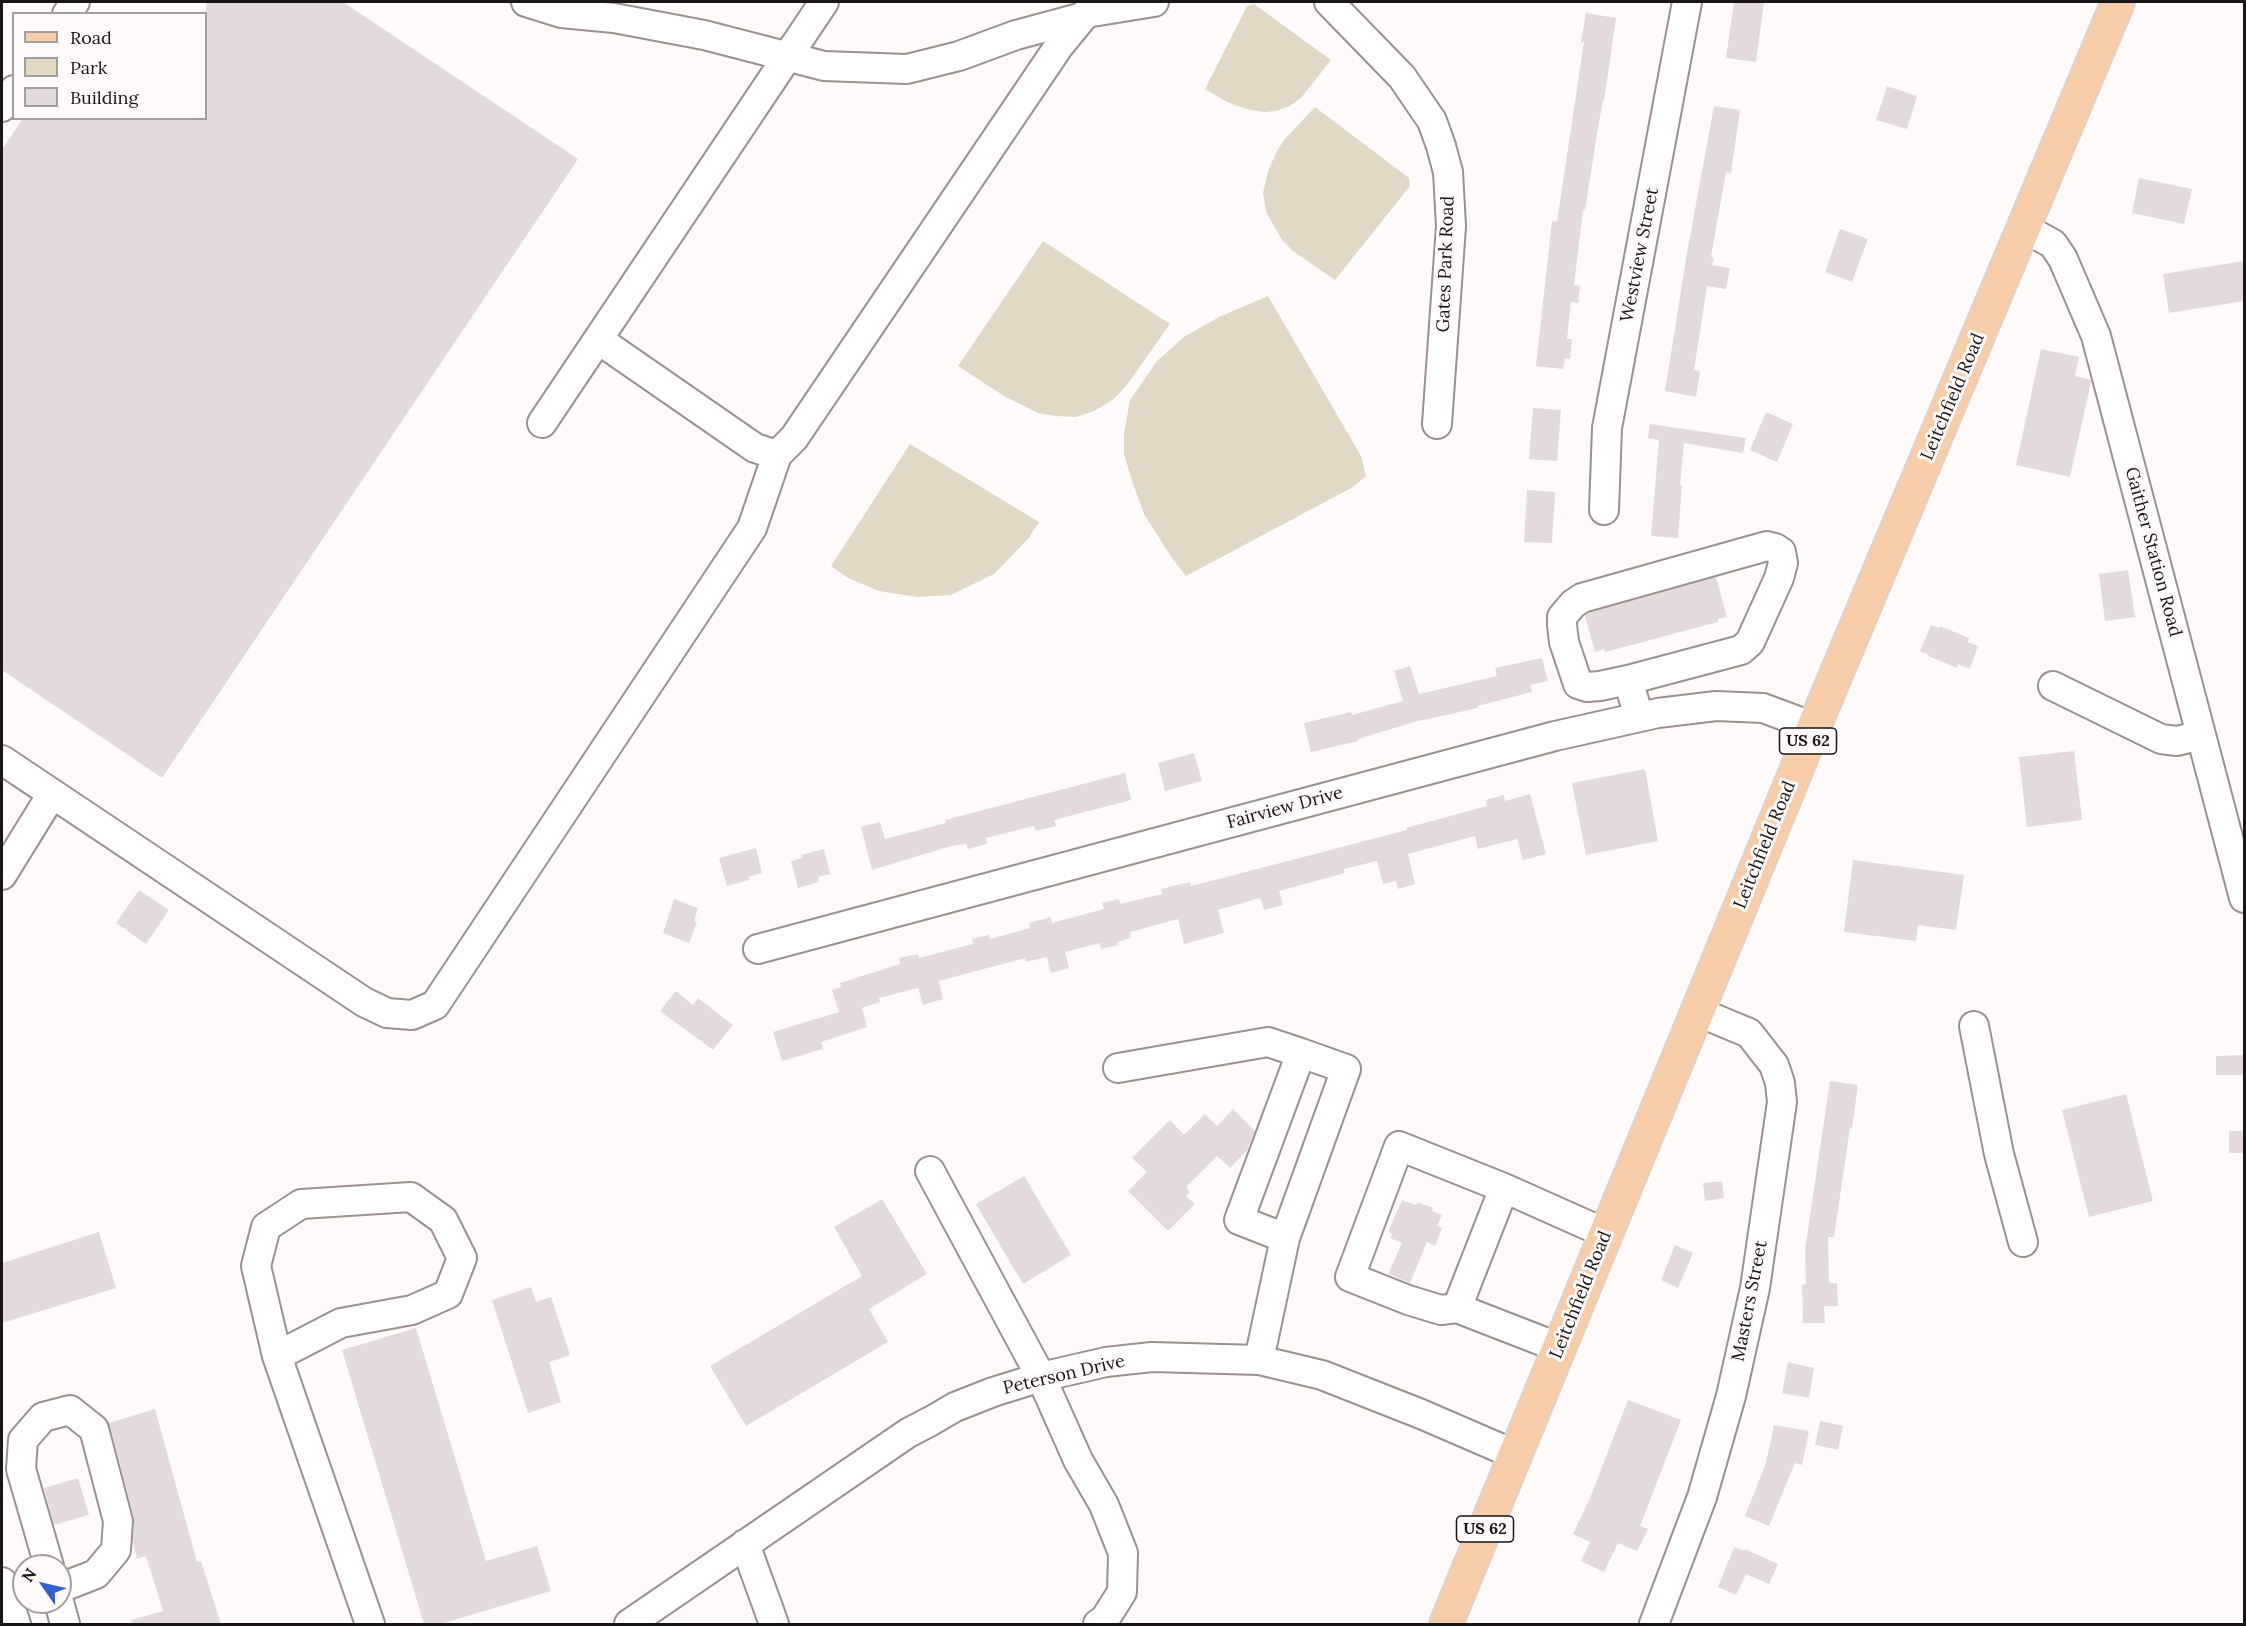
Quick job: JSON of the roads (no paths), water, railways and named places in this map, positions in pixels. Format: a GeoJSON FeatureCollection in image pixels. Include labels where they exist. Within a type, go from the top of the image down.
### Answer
{"type":"FeatureCollection","features":[{"type":"Feature","properties":{"kind":"main road","name":"Leitchfield Road"},"geometry":{"type":"LineString","coordinates":[[1446,1624],[1696,1011],[2118,2]]}},
{"type":"Feature","properties":{"kind":"street"},"geometry":{"type":"LineString","coordinates":[[525,2],[561,13],[614,18],[704,35],[824,66],[907,69],[959,56],[1016,35],[1083,17]]}},
{"type":"Feature","properties":{"kind":"street"},"geometry":{"type":"LineString","coordinates":[[542,423],[824,2]]}},
{"type":"Feature","properties":{"kind":"street"},"geometry":{"type":"LineString","coordinates":[[2,760],[364,1002],[387,1013],[412,1015],[435,1005],[753,528],[777,455],[794,438],[1059,46],[1086,13],[1154,2]]}},
{"type":"Feature","properties":{"kind":"street","name":"Gates Park Road"},"geometry":{"type":"LineString","coordinates":[[1329,2],[1402,77],[1432,121],[1448,172],[1451,226],[1437,424]]}},
{"type":"Feature","properties":{"kind":"street","name":"Westview Street"},"geometry":{"type":"LineString","coordinates":[[1604,510],[1607,428],[1687,2]]}},
{"type":"Feature","properties":{"kind":"street"},"geometry":{"type":"LineString","coordinates":[[2,107],[12,93]]}},
{"type":"Feature","properties":{"kind":"street","name":"Gaither Station Road"},"geometry":{"type":"LineString","coordinates":[[2024,228],[2053,244],[2096,336],[2244,898]]}},
{"type":"Feature","properties":{"kind":"street"},"geometry":{"type":"LineString","coordinates":[[599,340],[755,448],[777,455]]}},
{"type":"Feature","properties":{"kind":"street"},"geometry":{"type":"LineString","coordinates":[[1767,546],[1781,552],[1783,563],[1779,578],[1750,642],[1741,650],[1628,680],[1600,686],[1587,687],[1578,684],[1564,642],[1562,625],[1562,617],[1573,604],[1582,598],[1767,546]]}},
{"type":"Feature","properties":{"kind":"street"},"geometry":{"type":"LineString","coordinates":[[1628,680],[1638,717]]}},
{"type":"Feature","properties":{"kind":"street"},"geometry":{"type":"LineString","coordinates":[[2053,686],[2161,740],[2177,741],[2201,735]]}},
{"type":"Feature","properties":{"kind":"street","name":"Fairview Drive"},"geometry":{"type":"LineString","coordinates":[[758,949],[1544,739],[1638,717],[1716,706],[1740,706],[1763,708],[1814,727]]}},
{"type":"Feature","properties":{"kind":"street"},"geometry":{"type":"LineString","coordinates":[[2,875],[52,794]]}},
{"type":"Feature","properties":{"kind":"street","name":"Masters Street"},"geometry":{"type":"LineString","coordinates":[[1654,1624],[1702,1497],[1731,1396],[1755,1288],[1782,1102],[1780,1083],[1774,1065],[1749,1033],[1696,1011]]}},
{"type":"Feature","properties":{"kind":"street"},"geometry":{"type":"LineString","coordinates":[[1974,1026],[1999,1154],[2024,1242]]}},
{"type":"Feature","properties":{"kind":"street"},"geometry":{"type":"LineString","coordinates":[[1118,1068],[1268,1042],[1346,1069],[1285,1238],[1259,1360]]}},
{"type":"Feature","properties":{"kind":"street"},"geometry":{"type":"LineString","coordinates":[[1285,1238],[1239,1220],[1301,1053]]}},
{"type":"Feature","properties":{"kind":"street"},"geometry":{"type":"LineString","coordinates":[[1560,1348],[1457,1308],[1441,1310],[1408,1300],[1350,1277],[1399,1146],[1504,1188],[1605,1233]]}},
{"type":"Feature","properties":{"kind":"street"},"geometry":{"type":"LineString","coordinates":[[930,1171],[1041,1377],[1078,1460],[1104,1505],[1123,1553],[1122,1592],[1105,1619],[1098,1624]]}},
{"type":"Feature","properties":{"kind":"street"},"geometry":{"type":"LineString","coordinates":[[1457,1308],[1504,1188]]}},
{"type":"Feature","properties":{"kind":"street"},"geometry":{"type":"LineString","coordinates":[[277,1356],[341,1323],[412,1310],[448,1293],[462,1258],[443,1220],[411,1197],[301,1204],[266,1227],[256,1266],[277,1356],[370,1624]]}},
{"type":"Feature","properties":{"kind":"street","name":"Peterson Drive"},"geometry":{"type":"LineString","coordinates":[[628,1624],[915,1429],[955,1407],[1041,1377],[1106,1362],[1152,1357],[1259,1360],[1322,1375],[1421,1414],[1515,1455]]}},
{"type":"Feature","properties":{"kind":"street"},"geometry":{"type":"LineString","coordinates":[[46,1554],[21,1469],[24,1440],[43,1417],[70,1410],[94,1429],[118,1521],[116,1550],[96,1574],[72,1583]]}},
{"type":"Feature","properties":{"kind":"street"},"geometry":{"type":"LineString","coordinates":[[745,1544],[774,1624]]}},
{"type":"Feature","properties":{"kind":"street"},"geometry":{"type":"LineString","coordinates":[[2,1582],[16,1624]]}}]}
